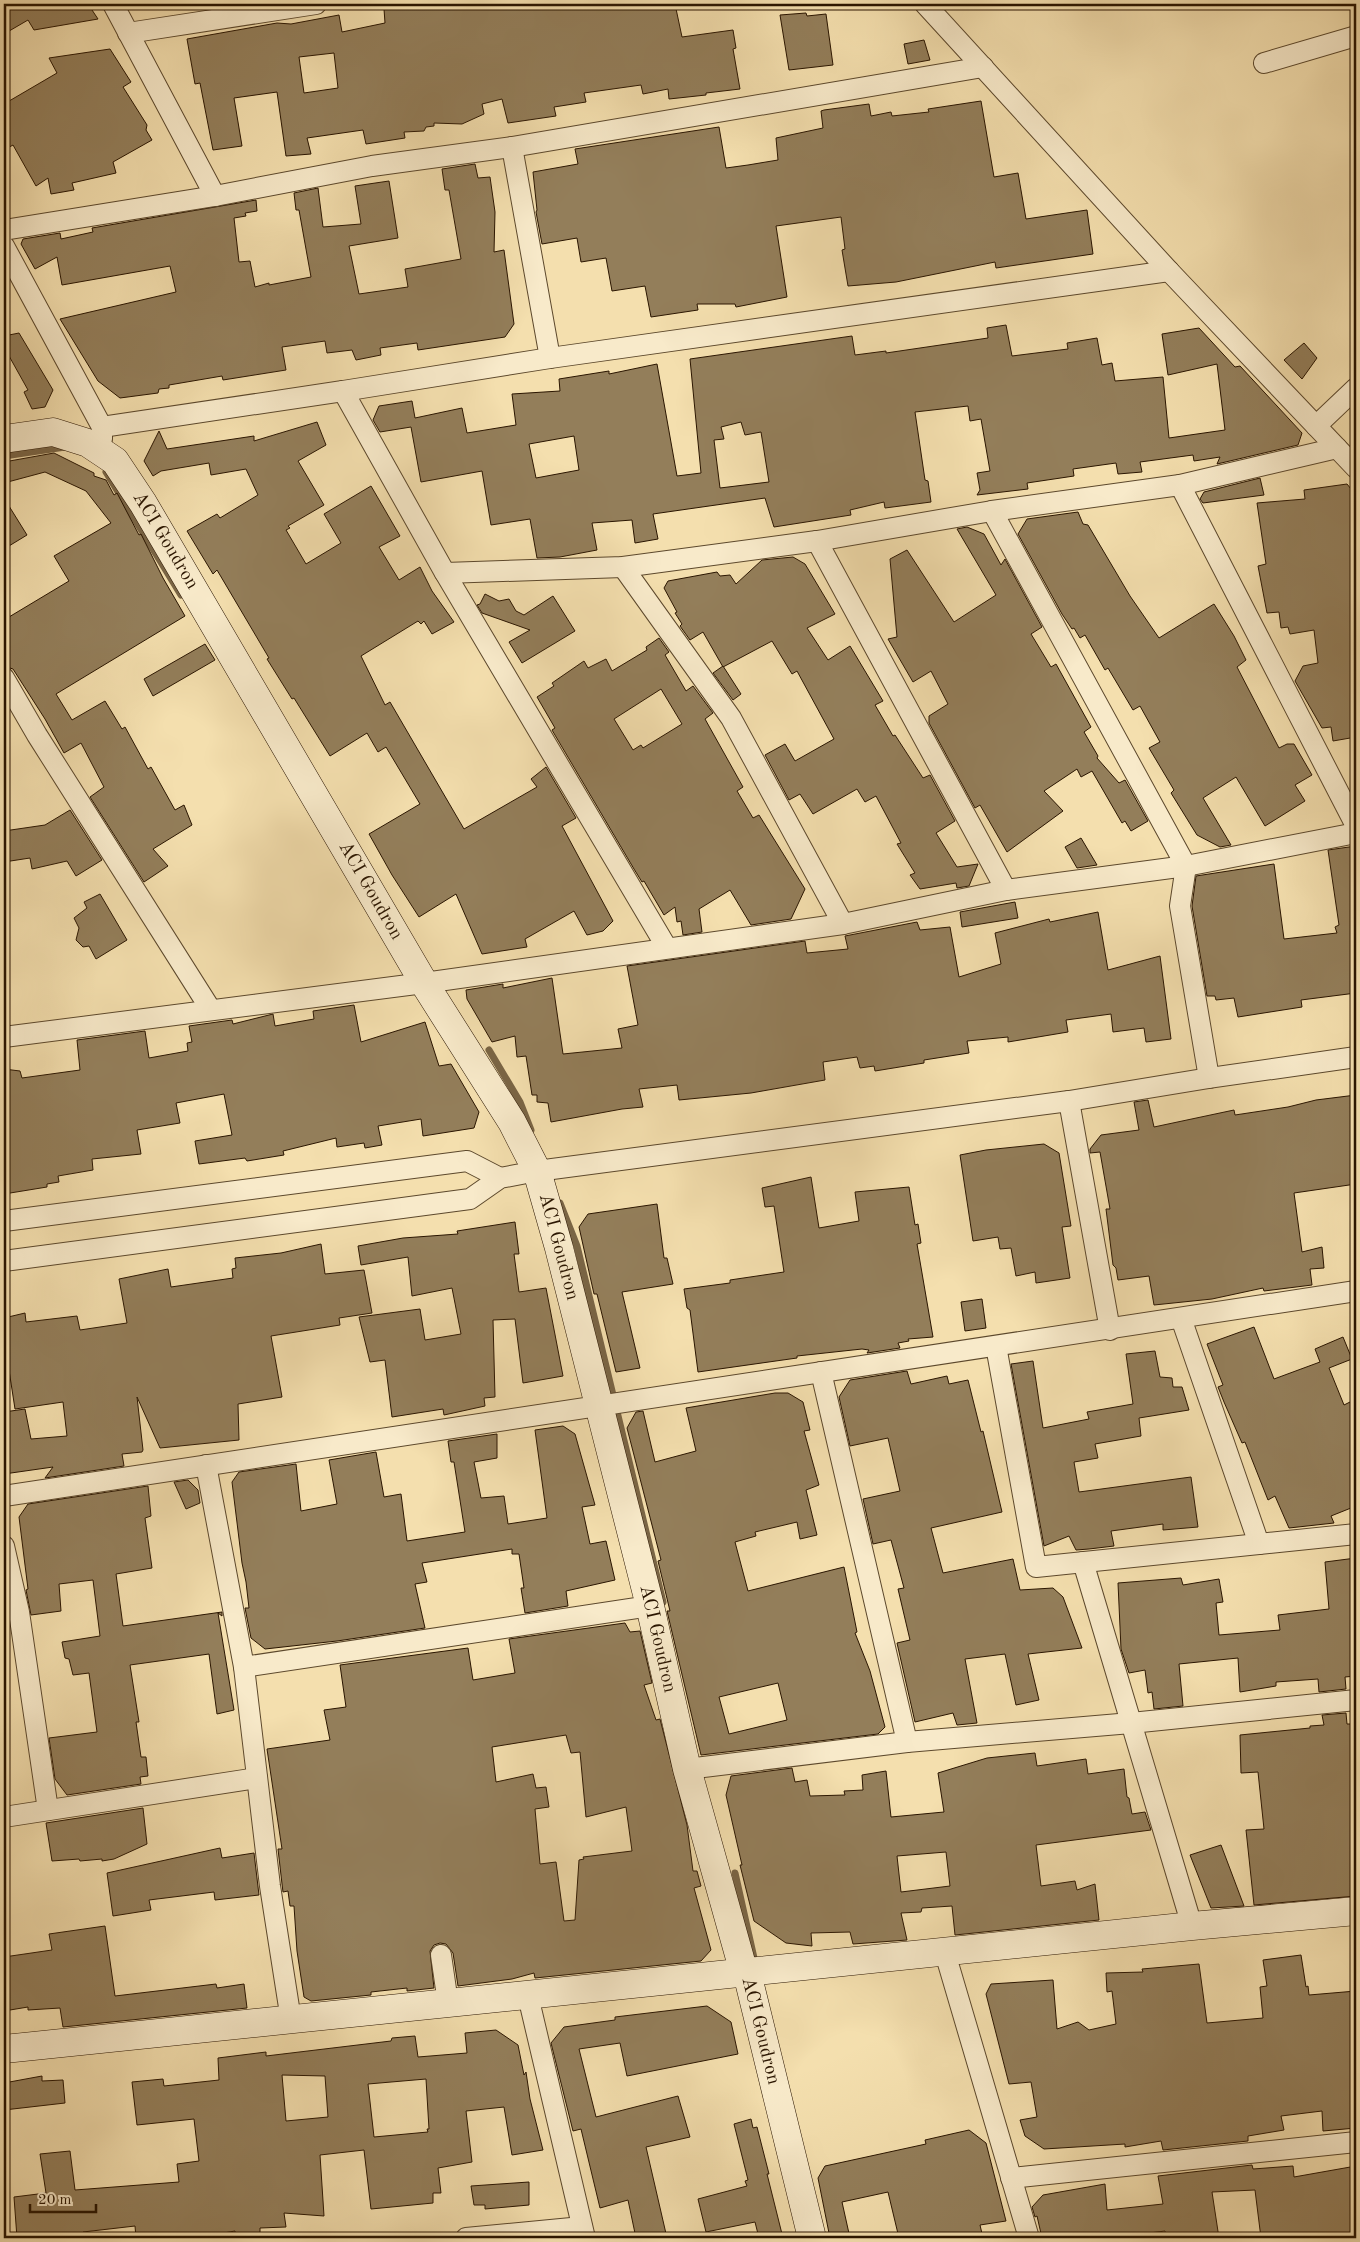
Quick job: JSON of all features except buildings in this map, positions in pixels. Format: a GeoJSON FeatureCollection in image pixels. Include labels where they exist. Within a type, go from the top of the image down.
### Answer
{"type":"FeatureCollection","features":[{"type":"Feature","properties":{"kind":"street"},"geometry":{"type":"LineString","coordinates":[[113,4],[215,196]]}},
{"type":"Feature","properties":{"kind":"street"},"geometry":{"type":"LineString","coordinates":[[128,33],[316,4]]}},
{"type":"Feature","properties":{"kind":"street"},"geometry":{"type":"LineString","coordinates":[[934,6],[983,67],[1169,271],[1356,468]]}},
{"type":"Feature","properties":{"kind":"street"},"geometry":{"type":"LineString","coordinates":[[1264,63],[1356,36]]}},
{"type":"Feature","properties":{"kind":"street"},"geometry":{"type":"LineString","coordinates":[[4,230],[215,196],[372,166],[512,146],[983,67]]}},
{"type":"Feature","properties":{"kind":"street"},"geometry":{"type":"LineString","coordinates":[[512,146],[550,358]]}},
{"type":"Feature","properties":{"kind":"street"},"geometry":{"type":"LineString","coordinates":[[4,246],[102,439],[343,391],[550,358],[1169,271]]}},
{"type":"Feature","properties":{"kind":"street"},"geometry":{"type":"LineString","coordinates":[[1316,426],[1356,388]]}},
{"type":"Feature","properties":{"kind":"street"},"geometry":{"type":"LineString","coordinates":[[343,391],[445,573],[667,948]]}},
{"type":"Feature","properties":{"kind":"street","name":"ACI Goudron"},"geometry":{"type":"LineString","coordinates":[[4,440],[53,432],[88,443],[102,439],[143,503],[424,983],[512,1122],[537,1171],[559,1248],[650,1606],[686,1769],[742,1962],[747,1973],[812,2238]]}},
{"type":"Feature","properties":{"kind":"street"},"geometry":{"type":"LineString","coordinates":[[445,573],[623,567],[817,541],[992,511],[1180,485],[1337,448]]}},
{"type":"Feature","properties":{"kind":"street"},"geometry":{"type":"LineString","coordinates":[[1180,485],[1356,826]]}},
{"type":"Feature","properties":{"kind":"street"},"geometry":{"type":"LineString","coordinates":[[992,511],[1186,866],[1180,906],[1208,1078]]}},
{"type":"Feature","properties":{"kind":"street"},"geometry":{"type":"LineString","coordinates":[[817,541],[1006,890]]}},
{"type":"Feature","properties":{"kind":"street"},"geometry":{"type":"LineString","coordinates":[[623,567],[731,718],[843,924]]}},
{"type":"Feature","properties":{"kind":"street"},"geometry":{"type":"LineString","coordinates":[[4,678],[37,735],[211,1010]]}},
{"type":"Feature","properties":{"kind":"street"},"geometry":{"type":"LineString","coordinates":[[4,1037],[424,983],[843,924],[1006,890],[1186,866],[1356,833]]}},
{"type":"Feature","properties":{"kind":"street"},"geometry":{"type":"LineString","coordinates":[[4,1261],[470,1199],[500,1178],[537,1171],[1069,1101],[1208,1078],[1356,1058]]}},
{"type":"Feature","properties":{"kind":"street"},"geometry":{"type":"LineString","coordinates":[[1069,1101],[1110,1330]]}},
{"type":"Feature","properties":{"kind":"street"},"geometry":{"type":"LineString","coordinates":[[4,1221],[467,1161],[500,1178]]}},
{"type":"Feature","properties":{"kind":"street"},"geometry":{"type":"LineString","coordinates":[[4,1496],[1181,1318],[1355,1295]]}},
{"type":"Feature","properties":{"kind":"street"},"geometry":{"type":"LineString","coordinates":[[1181,1318],[1259,1544]]}},
{"type":"Feature","properties":{"kind":"street"},"geometry":{"type":"LineString","coordinates":[[996,1346],[1036,1567],[1356,1534]]}},
{"type":"Feature","properties":{"kind":"street"},"geometry":{"type":"LineString","coordinates":[[821,1372],[906,1742]]}},
{"type":"Feature","properties":{"kind":"street"},"geometry":{"type":"LineString","coordinates":[[206,1465],[244,1667],[270,1886],[292,2020]]}},
{"type":"Feature","properties":{"kind":"street"},"geometry":{"type":"LineString","coordinates":[[4,1546],[18,1612],[48,1810]]}},
{"type":"Feature","properties":{"kind":"street"},"geometry":{"type":"LineString","coordinates":[[1082,1562],[1192,1926]]}},
{"type":"Feature","properties":{"kind":"street"},"geometry":{"type":"LineString","coordinates":[[244,1667],[650,1606]]}},
{"type":"Feature","properties":{"kind":"street"},"geometry":{"type":"LineString","coordinates":[[686,1769],[906,1742],[1131,1723],[1356,1700]]}},
{"type":"Feature","properties":{"kind":"street"},"geometry":{"type":"LineString","coordinates":[[4,1817],[257,1778]]}},
{"type":"Feature","properties":{"kind":"street"},"geometry":{"type":"LineString","coordinates":[[4,2049],[946,1953],[1192,1926],[1356,1911]]}},
{"type":"Feature","properties":{"kind":"street"},"geometry":{"type":"LineString","coordinates":[[946,1953],[1029,2238]]}},
{"type":"Feature","properties":{"kind":"street"},"geometry":{"type":"LineString","coordinates":[[441,1955],[448,2003]]}},
{"type":"Feature","properties":{"kind":"street"},"geometry":{"type":"LineString","coordinates":[[466,2238],[584,2233],[528,1996]]}},
{"type":"Feature","properties":{"kind":"street"},"geometry":{"type":"LineString","coordinates":[[1011,2178],[1356,2142]]}},
{"type":"Feature","properties":{"kind":"waterway"},"geometry":{"type":"LineString","coordinates":[[4,456],[65,447]]}},
{"type":"Feature","properties":{"kind":"waterway"},"geometry":{"type":"LineString","coordinates":[[106,472],[181,595]]}},
{"type":"Feature","properties":{"kind":"waterway"},"geometry":{"type":"LineString","coordinates":[[489,1050],[520,1102],[531,1130]]}},
{"type":"Feature","properties":{"kind":"waterway"},"geometry":{"type":"LineString","coordinates":[[560,1203],[577,1246],[663,1602]]}},
{"type":"Feature","properties":{"kind":"waterway"},"geometry":{"type":"LineString","coordinates":[[735,1873],[754,1958]]}}]}
